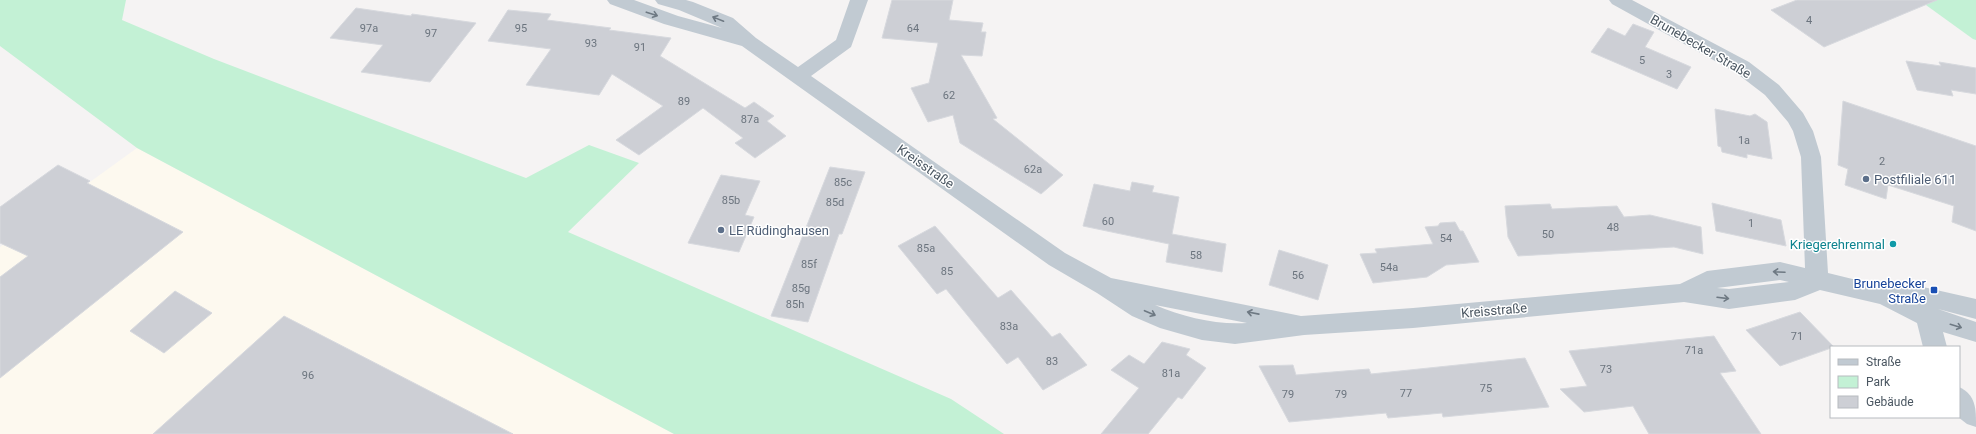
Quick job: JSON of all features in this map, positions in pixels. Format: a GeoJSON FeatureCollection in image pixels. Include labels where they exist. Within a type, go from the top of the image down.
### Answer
{"type":"FeatureCollection","features":[{"type":"Feature","properties":{"kind":"street","name":"Kreisstraße"},"geometry":{"type":"LineString","coordinates":[[616,0],[626,5],[706,31],[749,42]]}},
{"type":"Feature","properties":{"kind":"street","name":"Kreisstraße"},"geometry":{"type":"LineString","coordinates":[[664,0],[686,6],[726,22],[749,42],[1057,259],[1105,286],[1140,309],[1168,321],[1202,330],[1235,334],[1252,333],[1304,325],[1413,318],[1684,293],[1729,299],[1795,291],[1817,281]]}},
{"type":"Feature","properties":{"kind":"street"},"geometry":{"type":"LineString","coordinates":[[798,76],[844,43],[859,0]]}},
{"type":"Feature","properties":{"kind":"street","name":"Brunebecker Straße"},"geometry":{"type":"LineString","coordinates":[[1618,0],[1742,68],[1772,90],[1796,118],[1803,130],[1811,157],[1817,281]]}},
{"type":"Feature","properties":{"kind":"street"},"geometry":{"type":"LineString","coordinates":[[1817,281],[1881,295],[1926,307],[1976,332]]}},
{"type":"Feature","properties":{"kind":"street"},"geometry":{"type":"LineString","coordinates":[[1926,307],[1976,309]]}},
{"type":"Feature","properties":{"kind":"street"},"geometry":{"type":"LineString","coordinates":[[1926,307],[1935,346]]}},
{"type":"Feature","properties":{"kind":"street"},"geometry":{"type":"LineString","coordinates":[[1960,399],[1968,410],[1976,416]]}},
{"type":"Feature","properties":{"kind":"shaded area"},"geometry":{"type":"Polygon","coordinates":[[[137,148],[674,434],[0,434],[0,247],[137,148]]]}},
{"type":"Feature","properties":{"kind":"green space"},"geometry":{"type":"Polygon","coordinates":[[[0,0],[126,0],[122,20],[214,59],[526,178],[589,145],[639,163],[568,232],[951,399],[1004,434],[674,434],[137,148],[0,46],[0,0]]]}},
{"type":"Feature","properties":{"kind":"green space"},"geometry":{"type":"Polygon","coordinates":[[[1919,0],[1976,0],[1976,40],[1973,39],[1919,0]]]}},
{"type":"Feature","properties":{"kind":"building"},"geometry":{"type":"Polygon","coordinates":[[[892,0],[953,0],[949,20],[983,23],[981,32],[986,32],[982,56],[961,55],[997,118],[993,119],[1063,175],[1041,194],[960,143],[953,115],[928,122],[911,88],[929,83],[938,43],[882,38],[892,0]]]}},
{"type":"Feature","properties":{"kind":"building"},"geometry":{"type":"Polygon","coordinates":[[[1797,0],[1937,0],[1824,47],[1771,10],[1797,0]]]}},
{"type":"Feature","properties":{"kind":"building"},"geometry":{"type":"Polygon","coordinates":[[[356,8],[476,23],[430,82],[361,72],[383,45],[330,38],[356,8]]]}},
{"type":"Feature","properties":{"kind":"building"},"geometry":{"type":"Polygon","coordinates":[[[508,10],[551,14],[547,20],[611,28],[609,30],[671,38],[660,56],[745,108],[754,102],[774,116],[767,121],[786,136],[755,158],[735,143],[743,138],[703,108],[639,155],[616,140],[663,106],[612,74],[599,95],[526,85],[551,49],[488,41],[508,10]]]}},
{"type":"Feature","properties":{"kind":"building"},"geometry":{"type":"Polygon","coordinates":[[[1633,24],[1654,32],[1645,47],[1691,67],[1677,89],[1591,52],[1608,28],[1625,36],[1633,24]]]}},
{"type":"Feature","properties":{"kind":"building"},"geometry":{"type":"Polygon","coordinates":[[[1906,61],[1941,66],[1939,62],[1976,68],[1976,94],[1951,90],[1953,96],[1917,90],[1906,61]]]}},
{"type":"Feature","properties":{"kind":"building"},"geometry":{"type":"Polygon","coordinates":[[[1843,101],[1976,146],[1976,231],[1952,222],[1954,206],[1888,185],[1886,199],[1845,185],[1848,169],[1838,165],[1843,101]]]}},
{"type":"Feature","properties":{"kind":"building"},"geometry":{"type":"Polygon","coordinates":[[[1715,109],[1750,116],[1755,114],[1767,122],[1772,159],[1747,154],[1747,158],[1722,152],[1721,147],[1718,146],[1715,109]]]}},
{"type":"Feature","properties":{"kind":"building"},"geometry":{"type":"Polygon","coordinates":[[[58,165],[90,181],[87,183],[183,232],[0,378],[0,277],[28,256],[0,243],[0,207],[58,165]]]}},
{"type":"Feature","properties":{"kind":"building"},"geometry":{"type":"Polygon","coordinates":[[[830,167],[865,172],[842,234],[839,234],[808,322],[771,316],[830,167]]]}},
{"type":"Feature","properties":{"kind":"building"},"geometry":{"type":"Polygon","coordinates":[[[721,175],[760,181],[745,215],[754,217],[739,252],[688,243],[721,175]]]}},
{"type":"Feature","properties":{"kind":"building"},"geometry":{"type":"Polygon","coordinates":[[[1132,182],[1154,186],[1152,192],[1179,197],[1172,234],[1226,244],[1222,272],[1166,262],[1169,244],[1083,226],[1094,184],[1130,191],[1132,182]]]}},
{"type":"Feature","properties":{"kind":"building"},"geometry":{"type":"Polygon","coordinates":[[[1712,203],[1781,220],[1786,246],[1716,231],[1712,203]]]}},
{"type":"Feature","properties":{"kind":"building"},"geometry":{"type":"Polygon","coordinates":[[[1550,204],[1552,209],[1617,206],[1624,217],[1650,215],[1701,227],[1703,254],[1674,247],[1518,256],[1508,237],[1505,206],[1550,204]]]}},
{"type":"Feature","properties":{"kind":"building"},"geometry":{"type":"Polygon","coordinates":[[[1455,222],[1460,231],[1463,231],[1479,262],[1446,265],[1427,277],[1373,283],[1360,254],[1377,253],[1375,249],[1433,244],[1425,227],[1438,226],[1440,223],[1455,222]]]}},
{"type":"Feature","properties":{"kind":"building"},"geometry":{"type":"Polygon","coordinates":[[[935,226],[998,298],[1011,290],[1052,337],[1060,333],[1087,365],[1043,390],[1018,357],[1007,364],[946,289],[937,294],[898,246],[935,226]]]}},
{"type":"Feature","properties":{"kind":"building"},"geometry":{"type":"Polygon","coordinates":[[[1279,250],[1328,265],[1318,300],[1269,285],[1279,250]]]}},
{"type":"Feature","properties":{"kind":"building"},"geometry":{"type":"Polygon","coordinates":[[[175,291],[212,313],[164,353],[130,331],[175,291]]]}},
{"type":"Feature","properties":{"kind":"building"},"geometry":{"type":"Polygon","coordinates":[[[1800,312],[1833,346],[1780,366],[1746,330],[1800,312]]]}},
{"type":"Feature","properties":{"kind":"building"},"geometry":{"type":"Polygon","coordinates":[[[284,316],[513,434],[153,434],[284,316]]]}},
{"type":"Feature","properties":{"kind":"building"},"geometry":{"type":"Polygon","coordinates":[[[1714,336],[1736,371],[1720,373],[1761,434],[1649,434],[1633,406],[1584,412],[1560,389],[1587,386],[1569,351],[1714,336]]]}},
{"type":"Feature","properties":{"kind":"building"},"geometry":{"type":"Polygon","coordinates":[[[1162,342],[1190,349],[1186,355],[1206,368],[1182,399],[1178,397],[1148,434],[1101,434],[1139,388],[1111,370],[1129,355],[1144,364],[1162,342]]]}},
{"type":"Feature","properties":{"kind":"building"},"geometry":{"type":"Polygon","coordinates":[[[1525,358],[1549,407],[1443,417],[1442,413],[1388,418],[1386,413],[1289,422],[1259,366],[1293,365],[1296,375],[1369,369],[1371,374],[1525,358]]]}},
{"type":"Feature","properties":{"kind":"place","name":"Postfiliale 611"},"geometry":{"type":"Point","coordinates":[1866,179]}},
{"type":"Feature","properties":{"kind":"place","name":"LE Rüdinghausen"},"geometry":{"type":"Point","coordinates":[721,230]}},
{"type":"Feature","properties":{"kind":"place","name":"Kriegerehrenmal"},"geometry":{"type":"Point","coordinates":[1893,244]}},
{"type":"Feature","properties":{"kind":"place","name":"Brunebecker Straße"},"geometry":{"type":"Point","coordinates":[1934,290]}}]}
